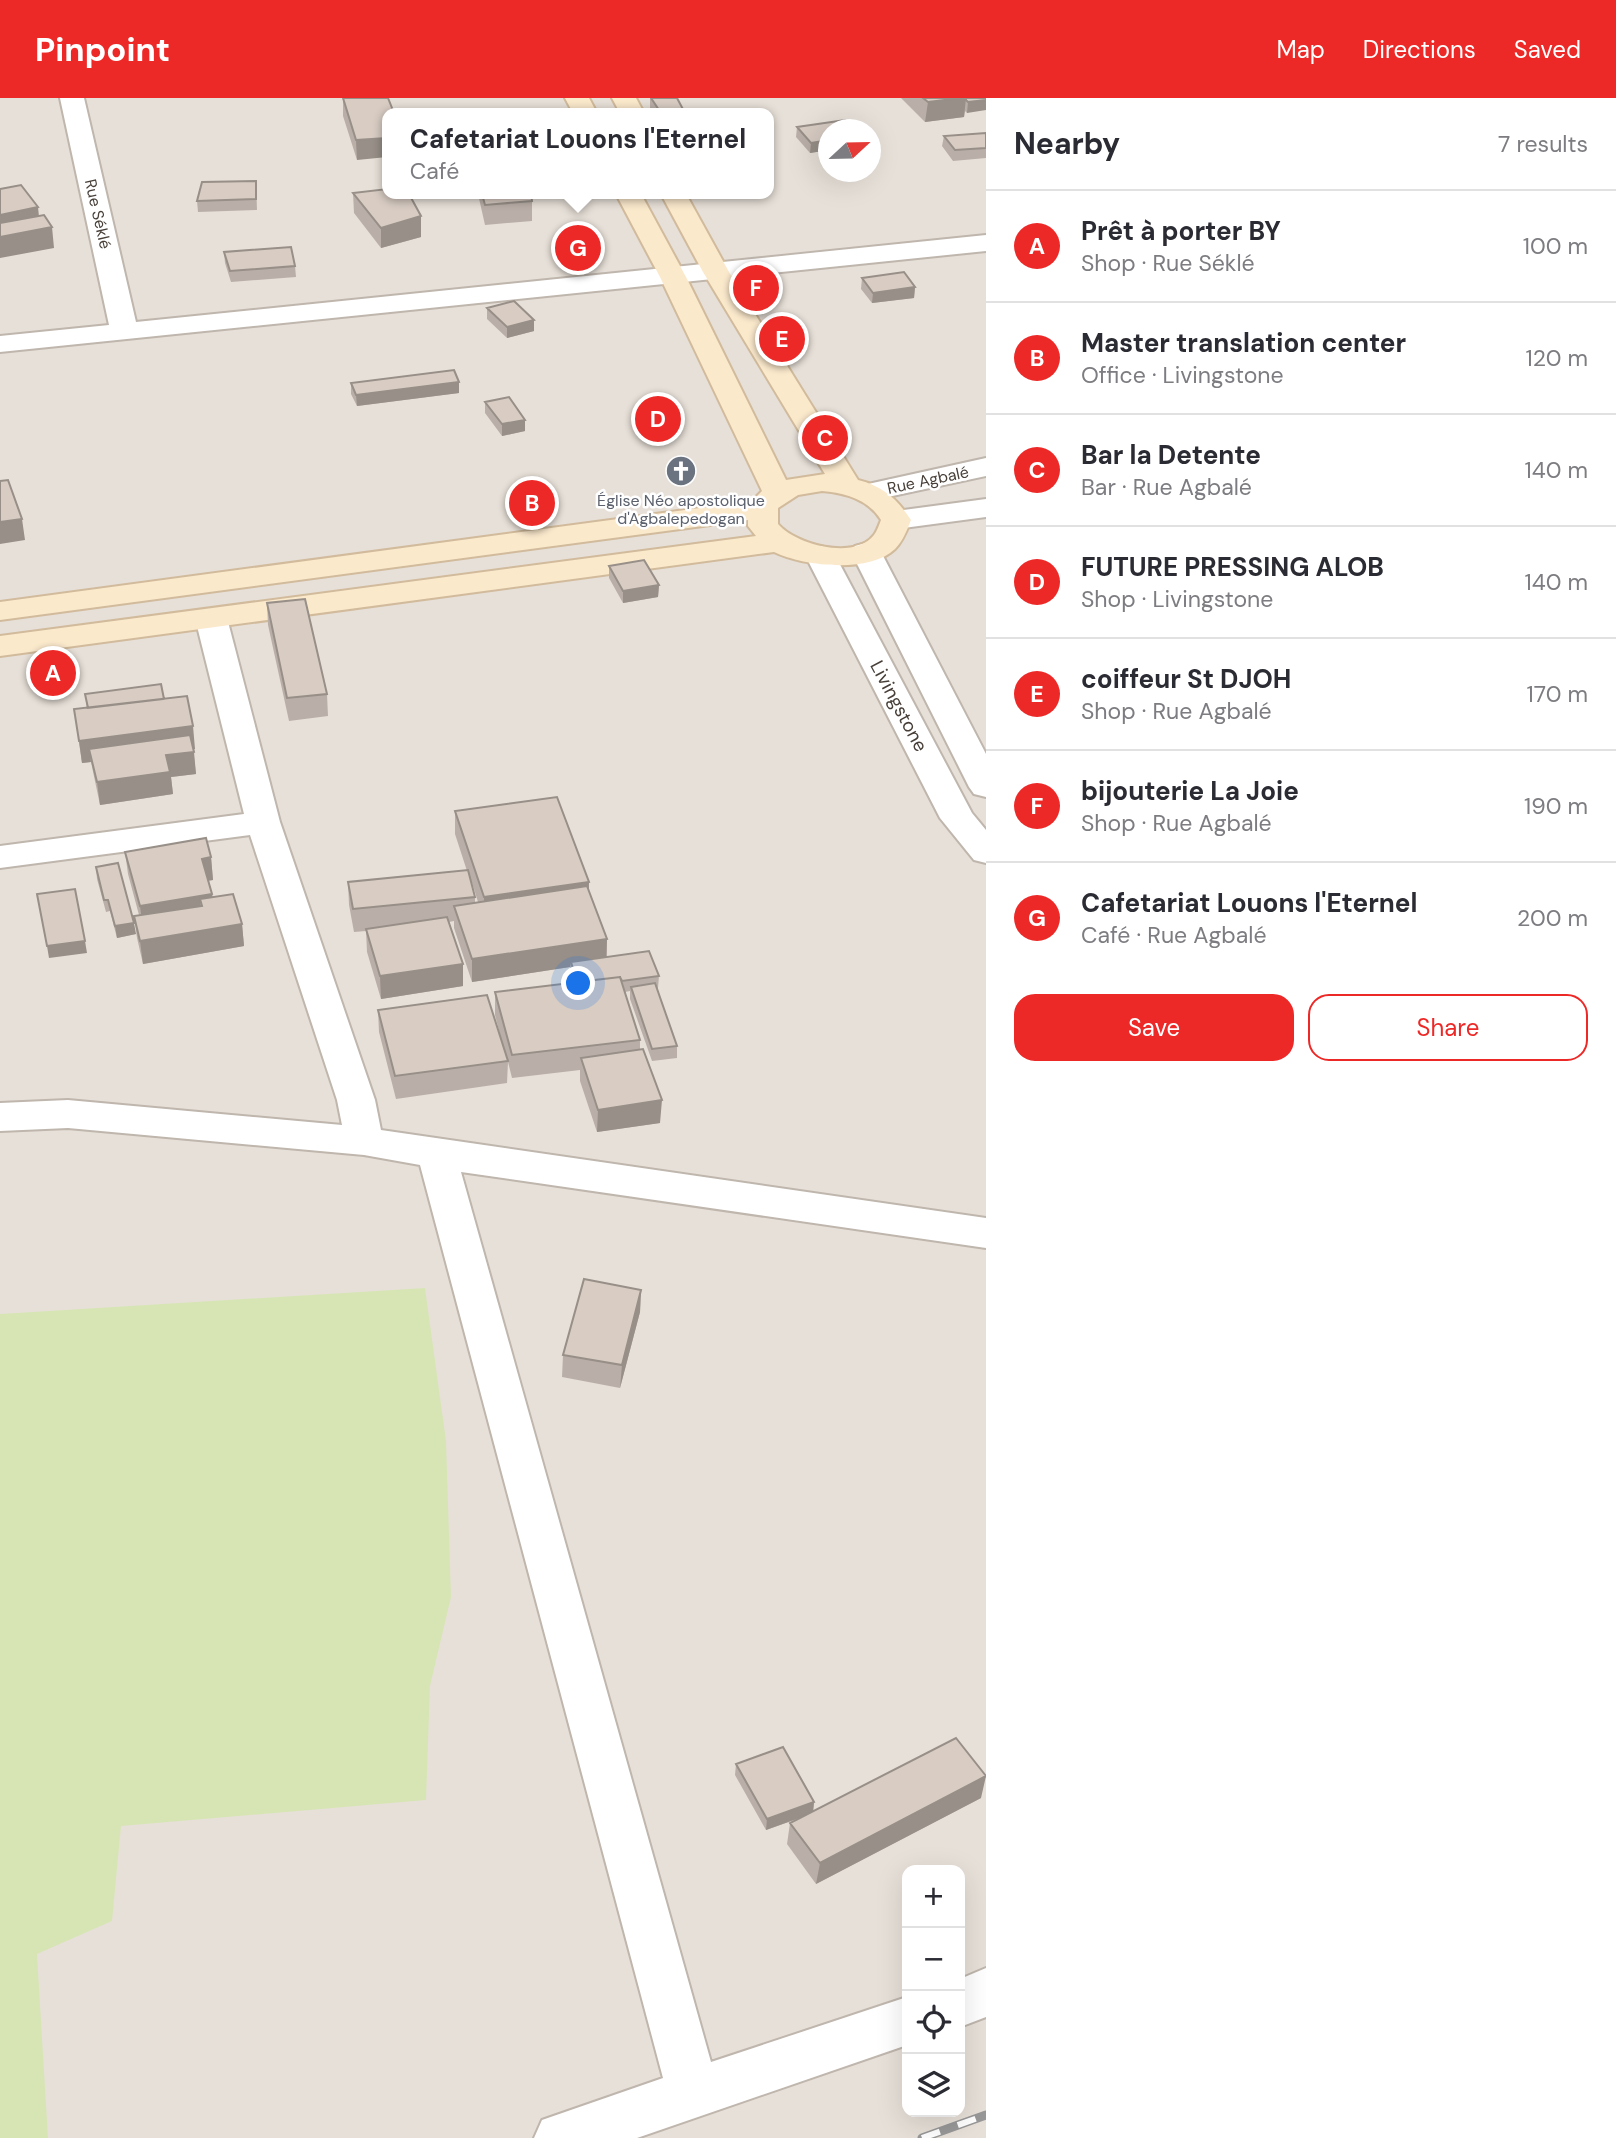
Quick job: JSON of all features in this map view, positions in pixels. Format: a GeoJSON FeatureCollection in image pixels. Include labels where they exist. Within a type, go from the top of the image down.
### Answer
{"type":"FeatureCollection","features":[{"type":"Feature","properties":{"kind":"street","name":"Rue Séklé"},"geometry":{"type":"LineString","coordinates":[[72,98],[124,330]]}},
{"type":"Feature","properties":{"kind":"street"},"geometry":{"type":"LineString","coordinates":[[0,611],[769,501],[797,485],[822,482],[858,489],[886,503],[896,520],[884,543],[866,552],[844,556],[820,555],[797,550],[779,542],[763,526],[769,501],[673,277],[631,199]]}},
{"type":"Feature","properties":{"kind":"street"},"geometry":{"type":"LineString","coordinates":[[677,199],[716,272],[858,489]]}},
{"type":"Feature","properties":{"kind":"street"},"geometry":{"type":"LineString","coordinates":[[0,344],[986,243]]}},
{"type":"Feature","properties":{"kind":"street","name":"Rue Agbalé"},"geometry":{"type":"LineString","coordinates":[[858,489],[986,467]]}},
{"type":"Feature","properties":{"kind":"street","name":"Rue Agbalé"},"geometry":{"type":"LineString","coordinates":[[896,520],[986,508]]}},
{"type":"Feature","properties":{"kind":"street"},"geometry":{"type":"LineString","coordinates":[[0,646],[779,542]]}},
{"type":"Feature","properties":{"kind":"street","name":"Livingstone"},"geometry":{"type":"LineString","coordinates":[[866,552],[986,787]]}},
{"type":"Feature","properties":{"kind":"street","name":"Livingstone"},"geometry":{"type":"LineString","coordinates":[[820,555],[972,817],[986,852]]}},
{"type":"Feature","properties":{"kind":"street"},"geometry":{"type":"LineString","coordinates":[[211,618],[263,822],[356,1100],[365,1141]]}},
{"type":"Feature","properties":{"kind":"street"},"geometry":{"type":"LineString","coordinates":[[0,857],[263,822]]}},
{"type":"Feature","properties":{"kind":"street"},"geometry":{"type":"LineString","coordinates":[[0,1116],[68,1114],[365,1141],[437,1154],[986,1233]]}},
{"type":"Feature","properties":{"kind":"street"},"geometry":{"type":"LineString","coordinates":[[437,1154],[693,2093]]}},
{"type":"Feature","properties":{"kind":"street"},"geometry":{"type":"LineString","coordinates":[[561,2138],[902,2023]]}},
{"type":"Feature","properties":{"kind":"shaded area"},"geometry":{"type":"Polygon","coordinates":[[[0,98],[986,98],[986,2138],[0,2138],[0,98]]]}},
{"type":"Feature","properties":{"kind":"green space"},"geometry":{"type":"Polygon","coordinates":[[[425,1288],[446,1441],[451,1597],[430,1686],[426,1800],[121,1826],[112,1921],[37,1954],[48,2138],[0,2138],[0,1314],[425,1288]]]}},
{"type":"Feature","properties":{"kind":"building"},"geometry":{"type":"Polygon","coordinates":[[[343,98],[388,98],[392,108],[382,108],[382,138],[356,140],[343,98]]]}},
{"type":"Feature","properties":{"kind":"building"},"geometry":{"type":"Polygon","coordinates":[[[651,98],[677,98],[682,108],[658,108],[651,98]]]}},
{"type":"Feature","properties":{"kind":"building"},"geometry":{"type":"Polygon","coordinates":[[[923,98],[961,98],[928,102],[923,98]]]}},
{"type":"Feature","properties":{"kind":"building"},"geometry":{"type":"Polygon","coordinates":[[[966,98],[986,98],[986,100],[968,102],[966,98]]]}},
{"type":"Feature","properties":{"kind":"building"},"geometry":{"type":"Polygon","coordinates":[[[818,124],[818,142],[811,143],[797,127],[818,124]]]}},
{"type":"Feature","properties":{"kind":"building"},"geometry":{"type":"Polygon","coordinates":[[[986,133],[986,148],[955,150],[944,136],[986,133]]]}},
{"type":"Feature","properties":{"kind":"building"},"geometry":{"type":"Polygon","coordinates":[[[256,181],[256,199],[197,201],[202,182],[256,181]]]}},
{"type":"Feature","properties":{"kind":"building"},"geometry":{"type":"Polygon","coordinates":[[[21,185],[38,207],[0,215],[0,189],[21,185]]]}},
{"type":"Feature","properties":{"kind":"building"},"geometry":{"type":"Polygon","coordinates":[[[382,190],[382,199],[412,199],[421,216],[381,228],[353,193],[382,190]]]}},
{"type":"Feature","properties":{"kind":"building"},"geometry":{"type":"Polygon","coordinates":[[[483,199],[532,201],[485,205],[483,199]]]}},
{"type":"Feature","properties":{"kind":"building"},"geometry":{"type":"Polygon","coordinates":[[[44,215],[52,227],[0,237],[0,223],[44,215]]]}},
{"type":"Feature","properties":{"kind":"building"},"geometry":{"type":"Polygon","coordinates":[[[291,247],[295,266],[230,271],[224,252],[291,247]]]}},
{"type":"Feature","properties":{"kind":"building"},"geometry":{"type":"Polygon","coordinates":[[[904,272],[915,287],[873,293],[862,278],[904,272]]]}},
{"type":"Feature","properties":{"kind":"building"},"geometry":{"type":"Polygon","coordinates":[[[514,301],[534,320],[507,327],[487,308],[514,301]]]}},
{"type":"Feature","properties":{"kind":"building"},"geometry":{"type":"Polygon","coordinates":[[[454,370],[459,382],[356,395],[351,383],[454,370]]]}},
{"type":"Feature","properties":{"kind":"building"},"geometry":{"type":"Polygon","coordinates":[[[509,397],[525,420],[502,424],[485,402],[509,397]]]}},
{"type":"Feature","properties":{"kind":"building"},"geometry":{"type":"Polygon","coordinates":[[[8,480],[22,519],[0,522],[0,481],[8,480]]]}},
{"type":"Feature","properties":{"kind":"building"},"geometry":{"type":"Polygon","coordinates":[[[644,560],[659,585],[623,591],[609,566],[644,560]]]}},
{"type":"Feature","properties":{"kind":"building"},"geometry":{"type":"Polygon","coordinates":[[[305,599],[327,694],[287,698],[267,603],[305,599]]]}},
{"type":"Feature","properties":{"kind":"building"},"geometry":{"type":"Polygon","coordinates":[[[161,684],[164,699],[88,708],[85,694],[161,684]]]}},
{"type":"Feature","properties":{"kind":"building"},"geometry":{"type":"Polygon","coordinates":[[[187,696],[193,726],[79,741],[74,709],[187,696]]]}},
{"type":"Feature","properties":{"kind":"building"},"geometry":{"type":"Polygon","coordinates":[[[190,735],[194,752],[166,755],[170,772],[97,782],[89,749],[190,735]]]}},
{"type":"Feature","properties":{"kind":"building"},"geometry":{"type":"Polygon","coordinates":[[[557,797],[589,882],[484,897],[455,811],[557,797]]]}},
{"type":"Feature","properties":{"kind":"building"},"geometry":{"type":"Polygon","coordinates":[[[206,838],[211,857],[202,859],[212,894],[140,906],[125,852],[206,838]]]}},
{"type":"Feature","properties":{"kind":"building"},"geometry":{"type":"Polygon","coordinates":[[[118,863],[134,923],[115,926],[108,900],[104,900],[96,867],[118,863]]]}},
{"type":"Feature","properties":{"kind":"building"},"geometry":{"type":"Polygon","coordinates":[[[468,870],[475,897],[353,909],[348,882],[468,870]]]}},
{"type":"Feature","properties":{"kind":"building"},"geometry":{"type":"Polygon","coordinates":[[[587,886],[607,939],[472,959],[454,906],[587,886]]]}},
{"type":"Feature","properties":{"kind":"building"},"geometry":{"type":"Polygon","coordinates":[[[75,889],[85,941],[47,946],[37,894],[75,889]]]}},
{"type":"Feature","properties":{"kind":"building"},"geometry":{"type":"Polygon","coordinates":[[[233,894],[242,924],[140,941],[134,916],[202,906],[200,899],[233,894]]]}},
{"type":"Feature","properties":{"kind":"building"},"geometry":{"type":"Polygon","coordinates":[[[447,917],[463,964],[380,976],[366,929],[447,917]]]}},
{"type":"Feature","properties":{"kind":"building"},"geometry":{"type":"Polygon","coordinates":[[[649,951],[659,976],[622,981],[620,977],[577,982],[571,962],[649,951]]]}},
{"type":"Feature","properties":{"kind":"building"},"geometry":{"type":"Polygon","coordinates":[[[620,977],[640,1040],[512,1055],[495,992],[620,977]]]}},
{"type":"Feature","properties":{"kind":"building"},"geometry":{"type":"Polygon","coordinates":[[[655,983],[677,1046],[652,1049],[631,987],[655,983]]]}},
{"type":"Feature","properties":{"kind":"building"},"geometry":{"type":"Polygon","coordinates":[[[487,995],[508,1061],[395,1076],[378,1010],[487,995]]]}},
{"type":"Feature","properties":{"kind":"building"},"geometry":{"type":"Polygon","coordinates":[[[643,1049],[662,1100],[598,1110],[581,1058],[643,1049]]]}},
{"type":"Feature","properties":{"kind":"building"},"geometry":{"type":"Polygon","coordinates":[[[584,1279],[641,1290],[622,1365],[563,1355],[584,1279]]]}},
{"type":"Feature","properties":{"kind":"building"},"geometry":{"type":"Polygon","coordinates":[[[956,1738],[986,1776],[820,1863],[790,1823],[956,1738]]]}},
{"type":"Feature","properties":{"kind":"building"},"geometry":{"type":"Polygon","coordinates":[[[783,1747],[814,1802],[767,1819],[736,1764],[783,1747]]]}},
{"type":"Feature","properties":{"kind":"railway"},"geometry":{"type":"LineString","coordinates":[[922,2138],[986,2115]]}},
{"type":"Feature","properties":{"kind":"place","name":"Cafetariat Louons l'Eternel"},"geometry":{"type":"Point","coordinates":[578,248]}},
{"type":"Feature","properties":{"kind":"place","name":"bijouterie La Joie"},"geometry":{"type":"Point","coordinates":[756,288]}},
{"type":"Feature","properties":{"kind":"place","name":"coiffeur St DJOH"},"geometry":{"type":"Point","coordinates":[782,339]}},
{"type":"Feature","properties":{"kind":"place","name":"FUTURE PRESSING ALOB"},"geometry":{"type":"Point","coordinates":[658,419]}},
{"type":"Feature","properties":{"kind":"place","name":"Bar la Detente"},"geometry":{"type":"Point","coordinates":[825,438]}},
{"type":"Feature","properties":{"kind":"place","name":"Église Néo apostolique d'Agbalepedogan"},"geometry":{"type":"Point","coordinates":[681,471]}},
{"type":"Feature","properties":{"kind":"place","name":"Master translation center"},"geometry":{"type":"Point","coordinates":[532,503]}},
{"type":"Feature","properties":{"kind":"place","name":"Prêt à porter BY"},"geometry":{"type":"Point","coordinates":[53,673]}}]}
